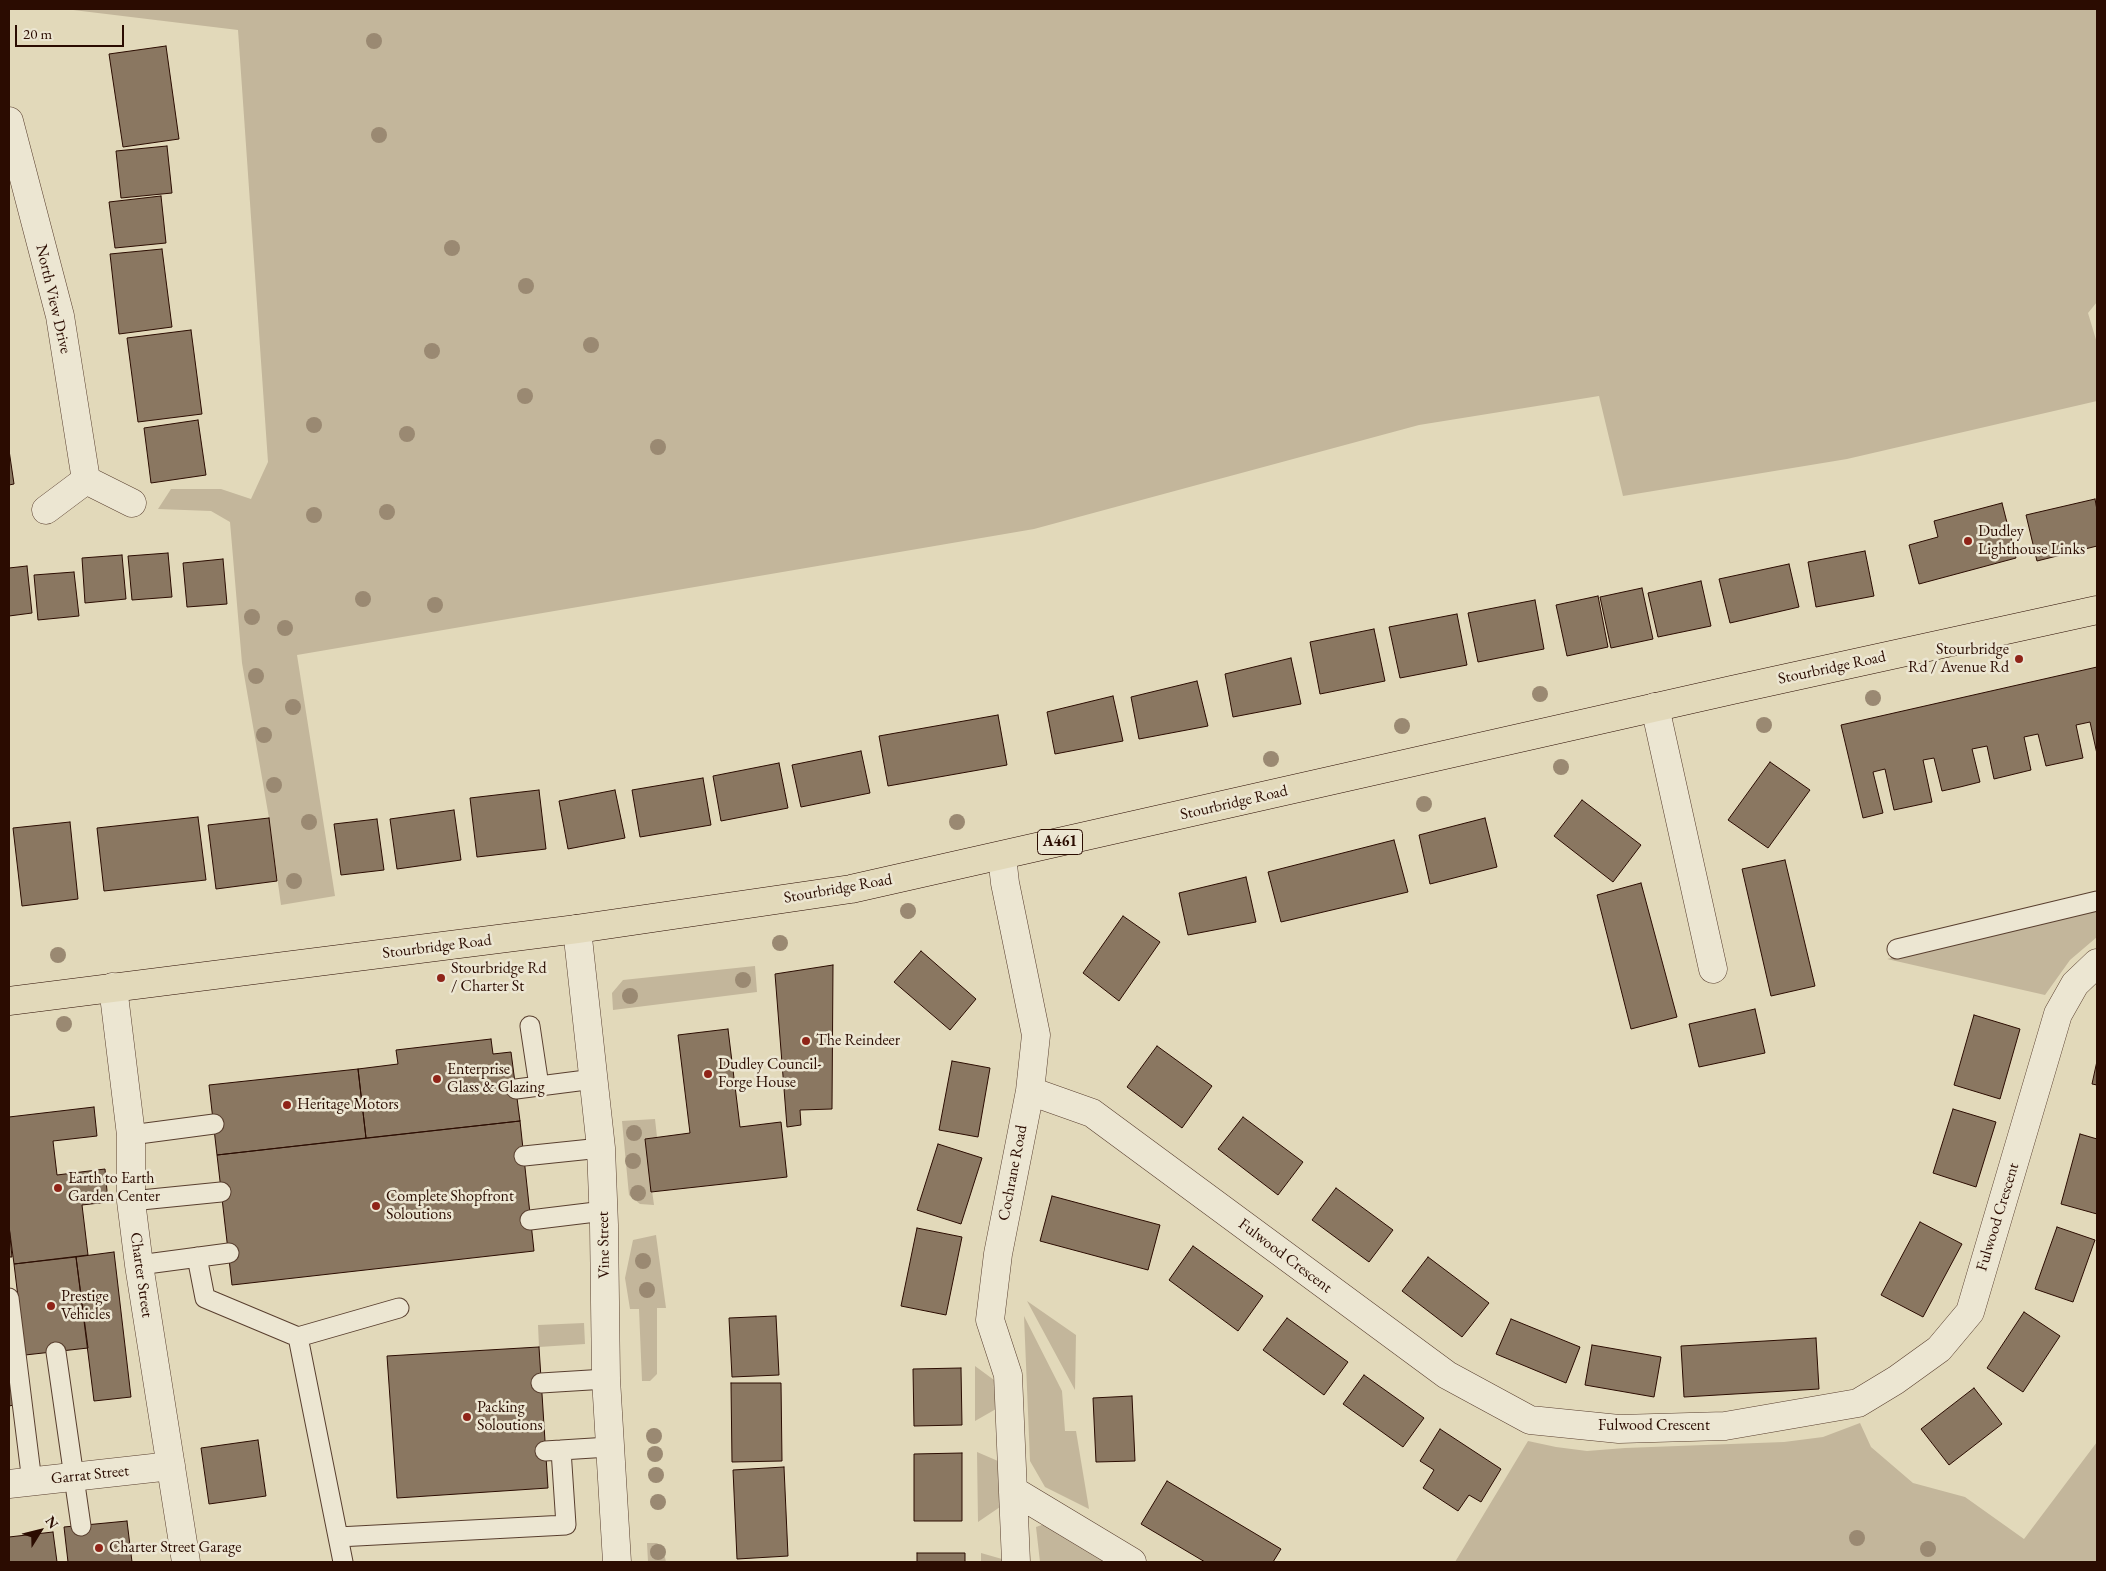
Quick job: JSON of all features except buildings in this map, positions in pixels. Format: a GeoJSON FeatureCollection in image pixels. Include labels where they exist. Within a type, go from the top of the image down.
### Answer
{"type":"FeatureCollection","features":[{"type":"Feature","properties":{"kind":"main road","name":"Stourbridge Road"},"geometry":{"type":"LineString","coordinates":[[9,1001],[577,929],[850,889],[1654,707],[2097,610]]}},
{"type":"Feature","properties":{"kind":"street","name":"North View Drive"},"geometry":{"type":"LineString","coordinates":[[9,121],[60,316],[86,480]]}},
{"type":"Feature","properties":{"kind":"street"},"geometry":{"type":"LineString","coordinates":[[46,510],[86,480],[132,503]]}},
{"type":"Feature","properties":{"kind":"street"},"geometry":{"type":"LineString","coordinates":[[1654,707],[1713,969]]}},
{"type":"Feature","properties":{"kind":"street","name":"Cochrane Road"},"geometry":{"type":"LineString","coordinates":[[1002,856],[1005,883],[1036,1035],[1030,1091],[998,1254],[990,1320],[1008,1375],[1016,1562]]}},
{"type":"Feature","properties":{"kind":"street","name":"Vine Street"},"geometry":{"type":"LineString","coordinates":[[577,929],[601,1148],[604,1211],[606,1379],[617,1562]]}},
{"type":"Feature","properties":{"kind":"street","name":"Fulwood Crescent"},"geometry":{"type":"LineString","coordinates":[[1030,1091],[1092,1113],[1447,1375],[1530,1420],[1619,1429],[1725,1426],[1858,1403],[1896,1380],[1939,1349],[1970,1312],[2058,1014],[2075,984],[2097,963]]}},
{"type":"Feature","properties":{"kind":"street","name":"Charter Street"},"geometry":{"type":"LineString","coordinates":[[113,987],[131,1136],[131,1202],[139,1265],[186,1562]]}},
{"type":"Feature","properties":{"kind":"street","name":"Garrat Street"},"geometry":{"type":"LineString","coordinates":[[20,1483],[172,1466]]}},
{"type":"Feature","properties":{"kind":"street"},"geometry":{"type":"LineString","coordinates":[[1014,1491],[1132,1562]]}},
{"type":"Feature","properties":{"kind":"lane"},"geometry":{"type":"LineString","coordinates":[[1897,949],[2097,901]]}},
{"type":"Feature","properties":{"kind":"lane"},"geometry":{"type":"LineString","coordinates":[[530,1026],[539,1086]]}},
{"type":"Feature","properties":{"kind":"lane"},"geometry":{"type":"LineString","coordinates":[[516,1089],[594,1079]]}},
{"type":"Feature","properties":{"kind":"lane"},"geometry":{"type":"LineString","coordinates":[[131,1136],[214,1124]]}},
{"type":"Feature","properties":{"kind":"lane"},"geometry":{"type":"LineString","coordinates":[[524,1156],[601,1148]]}},
{"type":"Feature","properties":{"kind":"lane"},"geometry":{"type":"LineString","coordinates":[[131,1202],[221,1192]]}},
{"type":"Feature","properties":{"kind":"lane"},"geometry":{"type":"LineString","coordinates":[[530,1220],[604,1211]]}},
{"type":"Feature","properties":{"kind":"lane"},"geometry":{"type":"LineString","coordinates":[[139,1265],[229,1253]]}},
{"type":"Feature","properties":{"kind":"lane"},"geometry":{"type":"LineString","coordinates":[[196,1257],[205,1298],[298,1337],[399,1308]]}},
{"type":"Feature","properties":{"kind":"lane"},"geometry":{"type":"LineString","coordinates":[[9,1298],[20,1483]]}},
{"type":"Feature","properties":{"kind":"lane"},"geometry":{"type":"LineString","coordinates":[[298,1337],[343,1562]]}},
{"type":"Feature","properties":{"kind":"lane"},"geometry":{"type":"LineString","coordinates":[[56,1352],[72,1477],[81,1526]]}},
{"type":"Feature","properties":{"kind":"lane"},"geometry":{"type":"LineString","coordinates":[[541,1383],[606,1379]]}},
{"type":"Feature","properties":{"kind":"lane"},"geometry":{"type":"LineString","coordinates":[[338,1537],[566,1525],[553,1450],[610,1447]]}},
{"type":"Feature","properties":{"kind":"shaded area"},"geometry":{"type":"Polygon","coordinates":[[[65,9],[2097,9],[2097,302],[2088,313],[2097,343],[2097,401],[1847,459],[1623,496],[1599,396],[1419,425],[1034,529],[297,655],[335,896],[281,905],[269,818],[242,663],[230,522],[211,511],[158,509],[171,489],[221,489],[251,499],[268,462],[238,30],[65,9]]]}},
{"type":"Feature","properties":{"kind":"shaded area"},"geometry":{"type":"Polygon","coordinates":[[[2097,911],[2097,937],[2070,960],[2045,995],[1887,959],[2097,911]]]}},
{"type":"Feature","properties":{"kind":"shaded area"},"geometry":{"type":"Polygon","coordinates":[[[755,966],[757,992],[613,1010],[612,993],[623,980],[755,966]]]}},
{"type":"Feature","properties":{"kind":"shaded area"},"geometry":{"type":"Polygon","coordinates":[[[655,1119],[657,1137],[645,1139],[654,1205],[640,1204],[629,1195],[622,1121],[655,1119]]]}},
{"type":"Feature","properties":{"kind":"shaded area"},"geometry":{"type":"Polygon","coordinates":[[[656,1235],[666,1308],[657,1308],[657,1374],[650,1381],[642,1381],[639,1309],[630,1309],[625,1278],[633,1240],[656,1235]]]}},
{"type":"Feature","properties":{"kind":"shaded area"},"geometry":{"type":"Polygon","coordinates":[[[1027,1301],[1076,1335],[1075,1390],[1027,1301]]]}},
{"type":"Feature","properties":{"kind":"shaded area"},"geometry":{"type":"Polygon","coordinates":[[[1024,1316],[1062,1391],[1065,1431],[1076,1431],[1089,1509],[1045,1487],[1030,1461],[1024,1316]]]}},
{"type":"Feature","properties":{"kind":"shaded area"},"geometry":{"type":"Polygon","coordinates":[[[584,1323],[585,1344],[539,1347],[538,1325],[584,1323]]]}},
{"type":"Feature","properties":{"kind":"shaded area"},"geometry":{"type":"Polygon","coordinates":[[[975,1366],[994,1380],[996,1409],[975,1421],[975,1366]]]}},
{"type":"Feature","properties":{"kind":"shaded area"},"geometry":{"type":"Polygon","coordinates":[[[1860,1423],[1871,1447],[1913,1483],[1965,1497],[2024,1539],[2097,1442],[2097,1562],[1455,1562],[1528,1441],[1587,1451],[1784,1442],[1823,1437],[1860,1423]]]}},
{"type":"Feature","properties":{"kind":"shaded area"},"geometry":{"type":"Polygon","coordinates":[[[977,1452],[998,1461],[1000,1507],[978,1522],[977,1452]]]}},
{"type":"Feature","properties":{"kind":"shaded area"},"geometry":{"type":"Polygon","coordinates":[[[1050,1522],[1114,1562],[1040,1562],[1036,1527],[1050,1522]]]}},
{"type":"Feature","properties":{"kind":"shaded area"},"geometry":{"type":"Polygon","coordinates":[[[647,1543],[657,1543],[663,1548],[666,1562],[648,1562],[647,1543]]]}},
{"type":"Feature","properties":{"kind":"shaded area"},"geometry":{"type":"Polygon","coordinates":[[[981,1553],[1002,1559],[1003,1562],[981,1562],[981,1553]]]}},
{"type":"Feature","properties":{"kind":"place","name":"Dudley Lighthouse Links"},"geometry":{"type":"Point","coordinates":[1968,541]}},
{"type":"Feature","properties":{"kind":"place","name":"Stourbridge Rd / Avenue Rd"},"geometry":{"type":"Point","coordinates":[2019,659]}},
{"type":"Feature","properties":{"kind":"place","name":"Stourbridge Rd / Charter St"},"geometry":{"type":"Point","coordinates":[441,978]}},
{"type":"Feature","properties":{"kind":"place","name":"The Reindeer"},"geometry":{"type":"Point","coordinates":[806,1041]}},
{"type":"Feature","properties":{"kind":"place","name":"Dudley Council- Forge House"},"geometry":{"type":"Point","coordinates":[708,1074]}},
{"type":"Feature","properties":{"kind":"place","name":"Enterprise Glass & Glazing"},"geometry":{"type":"Point","coordinates":[437,1079]}},
{"type":"Feature","properties":{"kind":"place","name":"Heritage Motors"},"geometry":{"type":"Point","coordinates":[287,1105]}},
{"type":"Feature","properties":{"kind":"place","name":"Earth to Earth Garden Center"},"geometry":{"type":"Point","coordinates":[58,1188]}},
{"type":"Feature","properties":{"kind":"place","name":"Complete Shopfront Soloutions"},"geometry":{"type":"Point","coordinates":[376,1206]}},
{"type":"Feature","properties":{"kind":"place","name":"Prestige Vehicles"},"geometry":{"type":"Point","coordinates":[51,1306]}},
{"type":"Feature","properties":{"kind":"place","name":"Packing Soloutions"},"geometry":{"type":"Point","coordinates":[467,1417]}},
{"type":"Feature","properties":{"kind":"place","name":"Charter Street Garage"},"geometry":{"type":"Point","coordinates":[99,1548]}}]}
